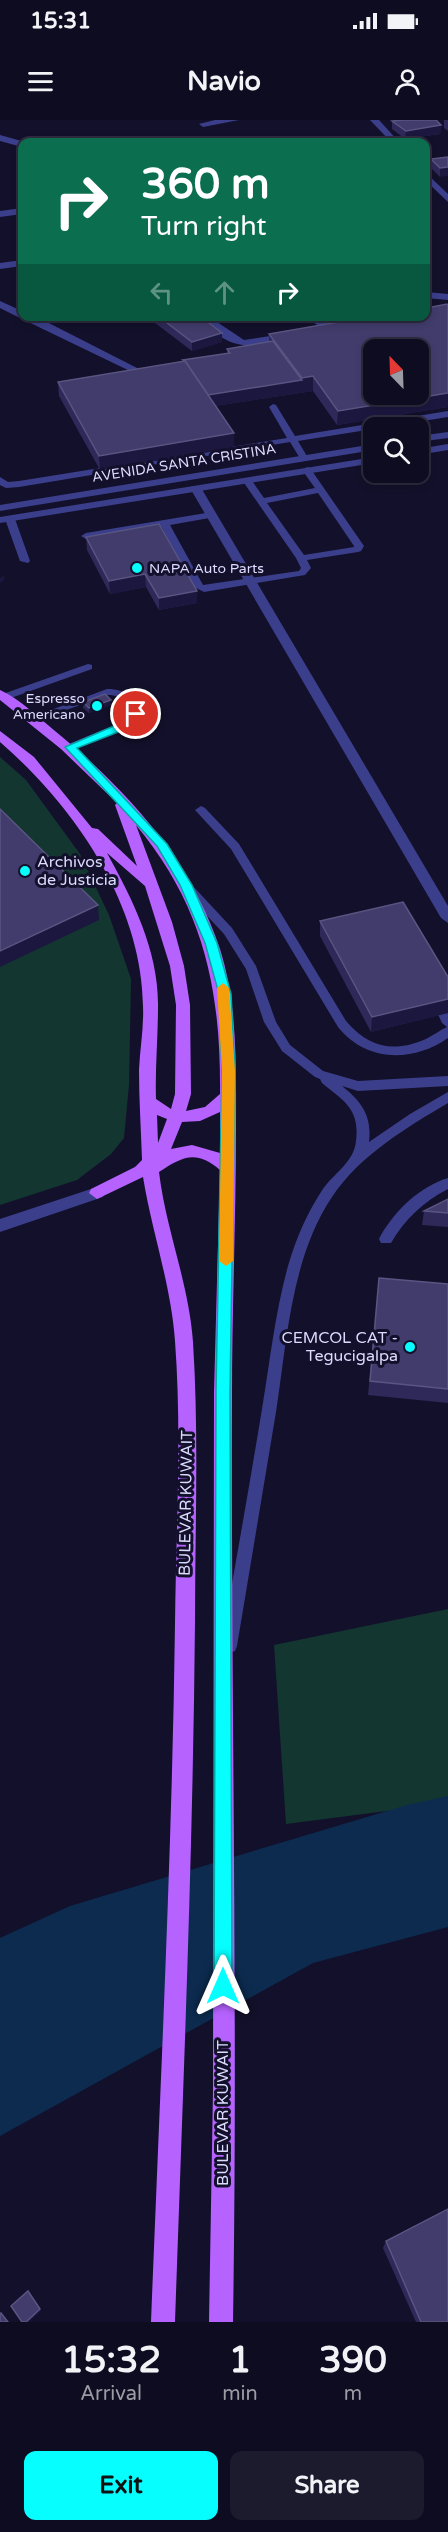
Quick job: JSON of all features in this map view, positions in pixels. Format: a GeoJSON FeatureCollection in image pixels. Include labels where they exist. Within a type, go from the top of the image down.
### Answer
{"type":"FeatureCollection","features":[{"type":"Feature","properties":{"kind":"main road","name":"BULEVAR KUWAIT"},"geometry":{"type":"LineString","coordinates":[[2,696],[70,747],[119,796],[161,844],[186,885],[211,943],[225,994],[228,1168],[223,1392],[221,2322]]}},
{"type":"Feature","properties":{"kind":"main road","name":"BULEVAR KUWAIT"},"geometry":{"type":"LineString","coordinates":[[0,735],[29,760],[83,823],[123,894],[142,945],[151,1005],[148,1101],[151,1174],[158,1219],[175,1280],[184,1339],[187,1411],[184,1725],[163,2310]]}},
{"type":"Feature","properties":{"kind":"main road"},"geometry":{"type":"LineString","coordinates":[[97,1193],[141,1171],[159,1155],[170,1137],[183,1094],[183,1005],[177,966],[119,796]]}},
{"type":"Feature","properties":{"kind":"main road"},"geometry":{"type":"LineString","coordinates":[[83,823],[150,886]]}},
{"type":"Feature","properties":{"kind":"main road"},"geometry":{"type":"LineString","coordinates":[[148,1101],[167,1114],[185,1117],[211,1111],[228,1096]]}},
{"type":"Feature","properties":{"kind":"main road"},"geometry":{"type":"LineString","coordinates":[[151,1174],[165,1158],[187,1151],[211,1154],[228,1168]]}},
{"type":"Feature","properties":{"kind":"street"},"geometry":{"type":"LineString","coordinates":[[203,124],[235,120]]}},
{"type":"Feature","properties":{"kind":"street"},"geometry":{"type":"LineString","coordinates":[[374,120],[391,138]]}},
{"type":"Feature","properties":{"kind":"street"},"geometry":{"type":"LineString","coordinates":[[0,138],[18,143]]}},
{"type":"Feature","properties":{"kind":"street"},"geometry":{"type":"LineString","coordinates":[[431,186],[448,199]]}},
{"type":"Feature","properties":{"kind":"street"},"geometry":{"type":"LineString","coordinates":[[0,214],[18,212]]}},
{"type":"Feature","properties":{"kind":"street"},"geometry":{"type":"LineString","coordinates":[[0,266],[18,264]]}},
{"type":"Feature","properties":{"kind":"street"},"geometry":{"type":"LineString","coordinates":[[430,295],[448,297]]}},
{"type":"Feature","properties":{"kind":"street"},"geometry":{"type":"LineString","coordinates":[[0,304],[18,313]]}},
{"type":"Feature","properties":{"kind":"street"},"geometry":{"type":"LineString","coordinates":[[34,321],[136,370]]}},
{"type":"Feature","properties":{"kind":"street"},"geometry":{"type":"LineString","coordinates":[[207,321],[236,344],[250,345],[321,329],[315,321]]}},
{"type":"Feature","properties":{"kind":"street"},"geometry":{"type":"LineString","coordinates":[[429,438],[448,435]]}},
{"type":"Feature","properties":{"kind":"street"},"geometry":{"type":"LineString","coordinates":[[429,450],[448,447]]}},
{"type":"Feature","properties":{"kind":"street","name":"AVENIDA SANTA CRISTINA"},"geometry":{"type":"LineString","coordinates":[[0,508],[363,449]]}},
{"type":"Feature","properties":{"kind":"street","name":"AVENIDA SANTA CRISTINA"},"geometry":{"type":"LineString","coordinates":[[5,520],[363,462]]}},
{"type":"Feature","properties":{"kind":"street"},"geometry":{"type":"LineString","coordinates":[[196,488],[448,918]]}},
{"type":"Feature","properties":{"kind":"street"},"geometry":{"type":"LineString","coordinates":[[0,1226],[97,1193]]}},
{"type":"Feature","properties":{"kind":"lane"},"geometry":{"type":"LineString","coordinates":[[273,407],[304,458]]}},
{"type":"Feature","properties":{"kind":"lane"},"geometry":{"type":"LineString","coordinates":[[0,480],[6,485],[19,484],[448,414]]}},
{"type":"Feature","properties":{"kind":"lane"},"geometry":{"type":"LineString","coordinates":[[301,558],[352,551],[359,546],[307,470]]}},
{"type":"Feature","properties":{"kind":"lane"},"geometry":{"type":"LineString","coordinates":[[164,523],[200,587],[212,590],[302,573],[306,568],[301,558],[247,480]]}},
{"type":"Feature","properties":{"kind":"lane"},"geometry":{"type":"LineString","coordinates":[[262,501],[321,490]]}},
{"type":"Feature","properties":{"kind":"lane"},"geometry":{"type":"LineString","coordinates":[[86,536],[212,515]]}},
{"type":"Feature","properties":{"kind":"lane"},"geometry":{"type":"LineString","coordinates":[[5,520],[25,561]]}},
{"type":"Feature","properties":{"kind":"lane"},"geometry":{"type":"LineString","coordinates":[[2,696],[87,667]]}},
{"type":"Feature","properties":{"kind":"lane"},"geometry":{"type":"LineString","coordinates":[[32,718],[107,692],[120,692],[129,698],[137,719],[70,747]]}},
{"type":"Feature","properties":{"kind":"lane"},"geometry":{"type":"LineString","coordinates":[[201,810],[236,847],[342,1024],[356,1039],[373,1049],[416,1048],[439,1040],[448,1031]]}},
{"type":"Feature","properties":{"kind":"lane"},"geometry":{"type":"LineString","coordinates":[[186,885],[228,931],[252,969],[270,1022],[286,1048],[357,1104],[366,1129],[360,1157]]}},
{"type":"Feature","properties":{"kind":"lane"},"geometry":{"type":"LineString","coordinates":[[448,991],[430,994],[448,1023]]}},
{"type":"Feature","properties":{"kind":"lane"},"geometry":{"type":"LineString","coordinates":[[319,1074],[357,1086],[448,1081]]}},
{"type":"Feature","properties":{"kind":"lane"},"geometry":{"type":"LineString","coordinates":[[224,1678],[281,1340],[306,1230],[327,1193],[360,1157],[384,1136],[448,1097]]}},
{"type":"Feature","properties":{"kind":"lane"},"geometry":{"type":"LineString","coordinates":[[386,1239],[398,1217],[433,1190],[448,1183]]}},
{"type":"Feature","properties":{"kind":"green space"},"geometry":{"type":"Polygon","coordinates":[[[0,757],[26,780],[80,854],[109,915],[131,979],[129,1085],[124,1138],[111,1154],[77,1180],[0,1205],[0,757]]]}},
{"type":"Feature","properties":{"kind":"green space"},"geometry":{"type":"Polygon","coordinates":[[[448,1609],[448,1803],[286,1824],[274,1645],[448,1609]]]}},
{"type":"Feature","properties":{"kind":"water"},"geometry":{"type":"Polygon","coordinates":[[[448,1796],[448,1927],[313,1963],[0,2136],[0,1938],[70,1906],[407,1805],[448,1796]]]}},
{"type":"Feature","properties":{"kind":"building"},"geometry":{"type":"Polygon","coordinates":[[[436,120],[441,125],[406,131],[392,121],[436,120]]]}},
{"type":"Feature","properties":{"kind":"building"},"geometry":{"type":"Polygon","coordinates":[[[448,157],[448,167],[440,168],[431,159],[448,157]]]}},
{"type":"Feature","properties":{"kind":"building"},"geometry":{"type":"Polygon","coordinates":[[[447,304],[448,393],[429,396],[429,339],[363,339],[363,405],[375,405],[338,411],[313,376],[302,378],[269,334],[344,321],[430,321],[430,307],[447,304]]]}},
{"type":"Feature","properties":{"kind":"building"},"geometry":{"type":"Polygon","coordinates":[[[165,321],[206,321],[222,333],[192,342],[165,321]]]}},
{"type":"Feature","properties":{"kind":"building"},"geometry":{"type":"Polygon","coordinates":[[[273,341],[302,380],[208,395],[183,360],[230,353],[227,349],[273,341]]]}},
{"type":"Feature","properties":{"kind":"building"},"geometry":{"type":"Polygon","coordinates":[[[185,361],[234,433],[99,456],[58,382],[185,361]]]}},
{"type":"Feature","properties":{"kind":"building","name":"NAPA Auto Parts"},"geometry":{"type":"Polygon","coordinates":[[[159,524],[197,591],[159,598],[145,574],[109,581],[86,537],[159,524]]]}},
{"type":"Feature","properties":{"kind":"building"},"geometry":{"type":"Polygon","coordinates":[[[105,694],[111,700],[89,708],[83,702],[105,694]]]}},
{"type":"Feature","properties":{"kind":"building","name":"Archivos de Justicia"},"geometry":{"type":"Polygon","coordinates":[[[0,809],[98,905],[0,951],[0,809]]]}},
{"type":"Feature","properties":{"kind":"building"},"geometry":{"type":"Polygon","coordinates":[[[403,902],[448,977],[448,999],[372,1017],[320,921],[403,902]]]}},
{"type":"Feature","properties":{"kind":"building"},"geometry":{"type":"Polygon","coordinates":[[[448,1199],[448,1213],[424,1211],[448,1199]]]}},
{"type":"Feature","properties":{"kind":"building","name":"CEMCOL CAT - Tegucigalpa"},"geometry":{"type":"Polygon","coordinates":[[[379,1278],[448,1284],[448,1389],[370,1381],[379,1278]]]}},
{"type":"Feature","properties":{"kind":"building"},"geometry":{"type":"Polygon","coordinates":[[[448,2209],[448,2322],[421,2322],[386,2241],[448,2209]]]}},
{"type":"Feature","properties":{"kind":"building"},"geometry":{"type":"Polygon","coordinates":[[[28,2291],[40,2309],[26,2322],[22,2322],[11,2306],[28,2291]]]}},
{"type":"Feature","properties":{"kind":"building"},"geometry":{"type":"Polygon","coordinates":[[[1,2313],[8,2322],[0,2322],[1,2313]]]}},
{"type":"Feature","properties":{"kind":"slow traffic"},"geometry":{"type":"LineString","coordinates":[[223,988],[229,1071],[226,1261]]}},
{"type":"Feature","properties":{"kind":"place","name":"NAPA Auto Parts"},"geometry":{"type":"Point","coordinates":[137,568]}},
{"type":"Feature","properties":{"kind":"place","name":"Espresso Americano"},"geometry":{"type":"Point","coordinates":[97,706]}},
{"type":"Feature","properties":{"kind":"place","name":"Archivos de Justicia"},"geometry":{"type":"Point","coordinates":[25,871]}},
{"type":"Feature","properties":{"kind":"place","name":"CEMCOL CAT - Tegucigalpa"},"geometry":{"type":"Point","coordinates":[410,1347]}},
{"type":"Feature","properties":{"kind":"route"},"geometry":{"type":"LineString","coordinates":[[136,714],[137,719],[132,723],[70,747],[119,796],[161,844],[186,885],[211,943],[225,994],[229,1071],[223,1392],[223,1986]]}}]}
